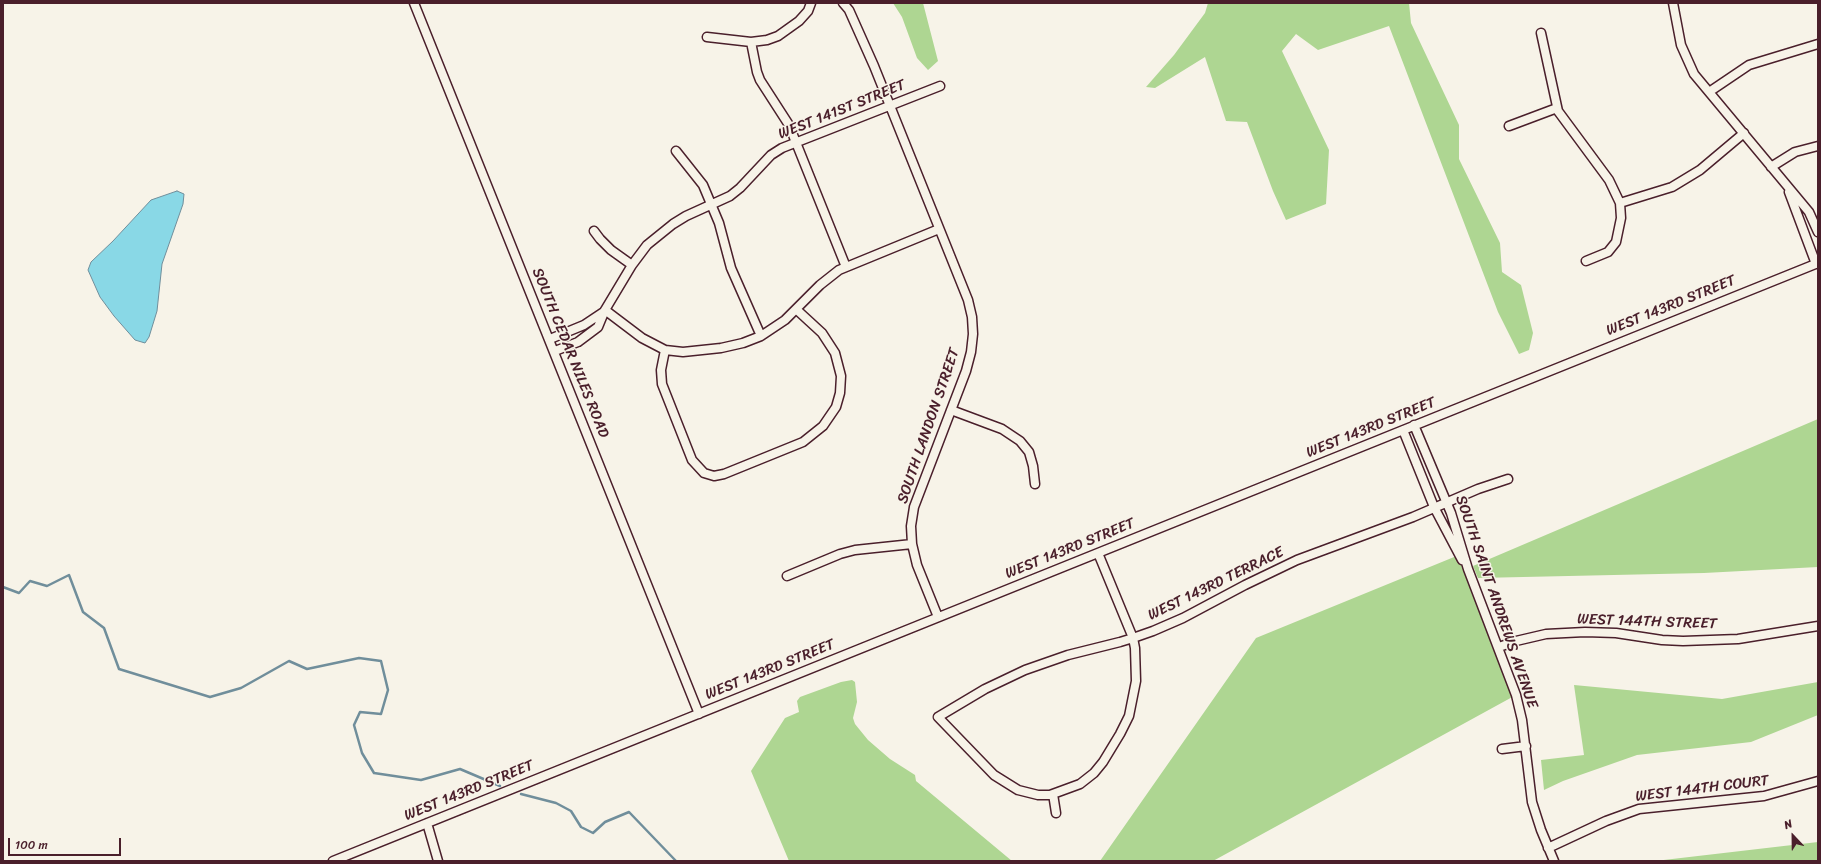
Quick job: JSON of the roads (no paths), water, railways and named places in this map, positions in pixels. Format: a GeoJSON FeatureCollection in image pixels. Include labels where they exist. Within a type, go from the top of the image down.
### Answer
{"type":"FeatureCollection","features":[{"type":"Feature","properties":{"kind":"street","name":"SOUTH CEDAR NILES ROAD"},"geometry":{"type":"LineString","coordinates":[[414,3],[555,351],[699,714]]}},
{"type":"Feature","properties":{"kind":"street"},"geometry":{"type":"LineString","coordinates":[[707,37],[751,42],[767,40],[788,30],[808,11],[811,3]]}},
{"type":"Feature","properties":{"kind":"street","name":"SOUTH LANDON STREET"},"geometry":{"type":"LineString","coordinates":[[843,3],[852,16],[874,66],[968,300],[972,317],[973,334],[971,352],[966,371],[914,507],[911,526],[912,544],[917,565],[938,617]]}},
{"type":"Feature","properties":{"kind":"street"},"geometry":{"type":"LineString","coordinates":[[1672,3],[1681,45],[1694,74],[1809,212],[1818,232]]}},
{"type":"Feature","properties":{"kind":"street"},"geometry":{"type":"LineString","coordinates":[[1541,33],[1557,108],[1610,180],[1620,203],[1620,226],[1616,242],[1608,252],[1586,261]]}},
{"type":"Feature","properties":{"kind":"street"},"geometry":{"type":"LineString","coordinates":[[751,42],[752,54],[760,80],[789,125],[846,267]]}},
{"type":"Feature","properties":{"kind":"street"},"geometry":{"type":"LineString","coordinates":[[1709,92],[1749,65],[1818,44]]}},
{"type":"Feature","properties":{"kind":"street","name":"WEST 141ST STREET"},"geometry":{"type":"LineString","coordinates":[[555,351],[578,342],[598,327],[605,310],[632,265],[647,245],[673,224],[686,216],[730,196],[740,188],[771,155],[797,143],[940,86]]}},
{"type":"Feature","properties":{"kind":"street"},"geometry":{"type":"LineString","coordinates":[[1509,126],[1557,108]]}},
{"type":"Feature","properties":{"kind":"street"},"geometry":{"type":"LineString","coordinates":[[1620,203],[1636,200],[1672,187],[1700,170],[1744,133]]}},
{"type":"Feature","properties":{"kind":"street"},"geometry":{"type":"LineString","coordinates":[[1771,167],[1795,152],[1818,146]]}},
{"type":"Feature","properties":{"kind":"street"},"geometry":{"type":"LineString","coordinates":[[676,150],[703,185],[719,223],[731,268],[761,336]]}},
{"type":"Feature","properties":{"kind":"street"},"geometry":{"type":"LineString","coordinates":[[1786,186],[1817,263]]}},
{"type":"Feature","properties":{"kind":"street"},"geometry":{"type":"LineString","coordinates":[[605,310],[642,338],[665,350],[683,352],[722,348],[743,343],[774,329],[797,310],[829,276],[846,267],[939,229]]}},
{"type":"Feature","properties":{"kind":"street"},"geometry":{"type":"LineString","coordinates":[[594,230],[600,239],[611,250],[632,265]]}},
{"type":"Feature","properties":{"kind":"street","name":"WEST 143RD STREET"},"geometry":{"type":"LineString","coordinates":[[333,861],[1817,263]]}},
{"type":"Feature","properties":{"kind":"street","name":"WEST 141ST STREET"},"geometry":{"type":"LineString","coordinates":[[550,339],[584,325],[605,310]]}},
{"type":"Feature","properties":{"kind":"street"},"geometry":{"type":"LineString","coordinates":[[665,350],[661,370],[662,384],[665,395],[692,460],[704,473],[714,476],[724,474],[803,442],[823,426],[836,407],[840,393],[841,376],[835,353],[822,333],[797,310]]}},
{"type":"Feature","properties":{"kind":"street"},"geometry":{"type":"LineString","coordinates":[[951,410],[1002,429],[1020,441],[1029,452],[1033,466],[1035,484]]}},
{"type":"Feature","properties":{"kind":"street","name":"SOUTH SAINT ANDREWS AVENUE"},"geometry":{"type":"LineString","coordinates":[[1414,425],[1446,502],[1468,569],[1499,647],[1516,695],[1526,746],[1532,802],[1554,861]]}},
{"type":"Feature","properties":{"kind":"street"},"geometry":{"type":"LineString","coordinates":[[1403,430],[1434,507],[1468,569]]}},
{"type":"Feature","properties":{"kind":"street","name":"WEST 143RD TERRACE"},"geometry":{"type":"LineString","coordinates":[[1053,794],[1029,794],[1006,784],[994,775],[938,718],[985,689],[1026,670],[1068,655],[1133,638],[1183,618],[1262,576],[1296,560],[1478,489],[1508,479]]}},
{"type":"Feature","properties":{"kind":"street"},"geometry":{"type":"LineString","coordinates":[[787,576],[840,554],[855,550],[912,544]]}},
{"type":"Feature","properties":{"kind":"street"},"geometry":{"type":"LineString","coordinates":[[1056,813],[1053,794],[1071,789],[1088,779],[1103,762],[1120,734],[1132,704],[1136,681],[1136,660],[1133,638],[1098,553]]}},
{"type":"Feature","properties":{"kind":"street","name":"WEST 144TH STREET"},"geometry":{"type":"LineString","coordinates":[[1499,647],[1516,641],[1546,634],[1585,632],[1616,633],[1662,640],[1683,641],[1738,639],[1818,626]]}},
{"type":"Feature","properties":{"kind":"street"},"geometry":{"type":"LineString","coordinates":[[1502,749],[1526,746]]}},
{"type":"Feature","properties":{"kind":"street","name":"WEST 144TH COURT"},"geometry":{"type":"LineString","coordinates":[[1548,848],[1606,821],[1639,809],[1764,796],[1818,781]]}},
{"type":"Feature","properties":{"kind":"street"},"geometry":{"type":"LineString","coordinates":[[427,823],[438,861]]}},
{"type":"Feature","properties":{"kind":"water"},"geometry":{"type":"Polygon","coordinates":[[[177,191],[184,194],[183,204],[162,264],[157,311],[149,337],[145,343],[135,340],[114,316],[100,297],[88,270],[91,262],[113,241],[151,200],[177,191]]]}},
{"type":"Feature","properties":{"kind":"waterway"},"geometry":{"type":"LineString","coordinates":[[3,587],[19,593],[30,581],[47,586],[69,575],[83,612],[104,628],[119,669],[210,697],[241,688],[289,661],[307,669],[359,658],[381,661],[388,690],[381,714],[360,712],[354,725],[362,753],[374,773],[421,780],[460,769],[500,786]]}},
{"type":"Feature","properties":{"kind":"waterway"},"geometry":{"type":"LineString","coordinates":[[521,794],[556,803],[571,811],[581,827],[593,833],[605,822],[629,812],[676,861]]}}]}
